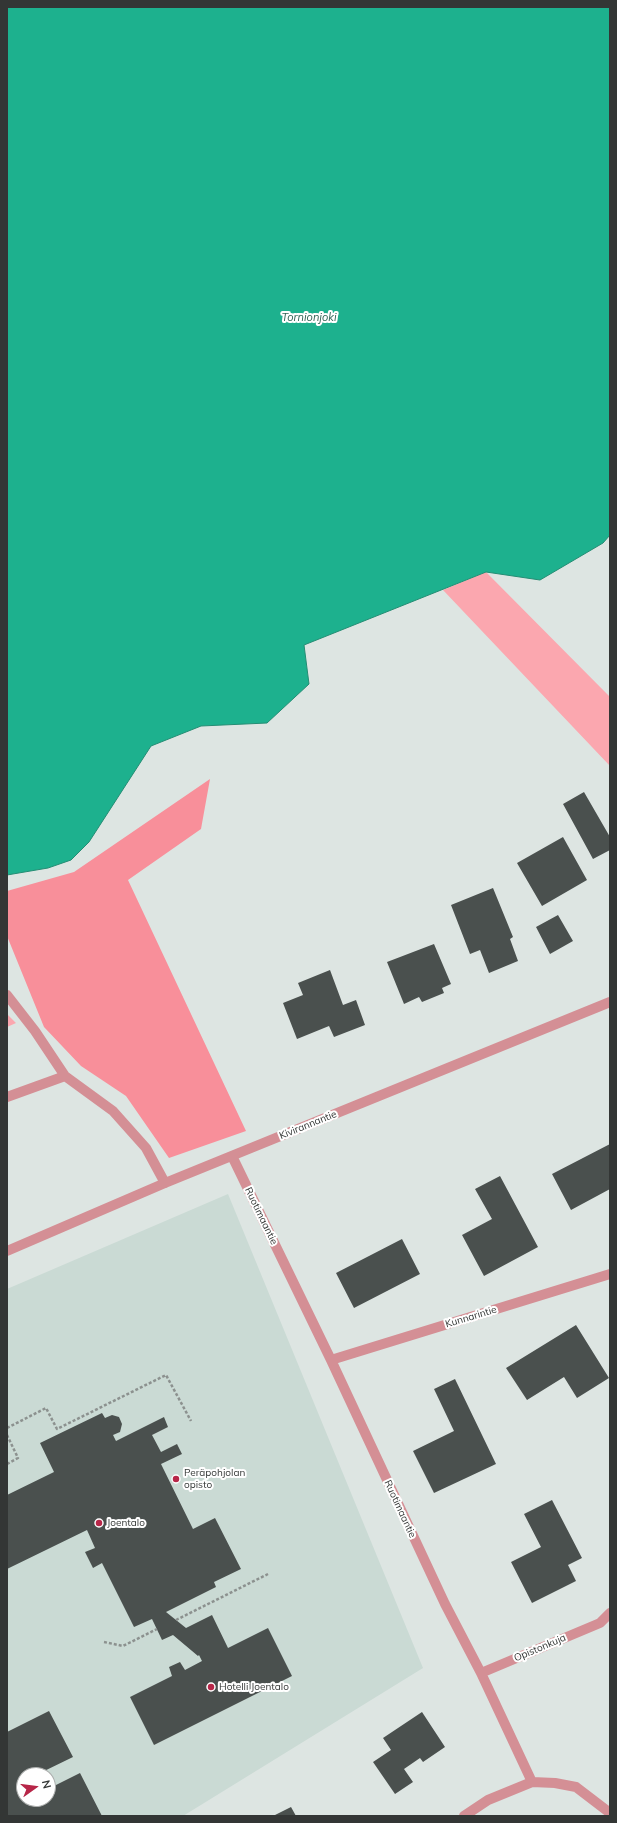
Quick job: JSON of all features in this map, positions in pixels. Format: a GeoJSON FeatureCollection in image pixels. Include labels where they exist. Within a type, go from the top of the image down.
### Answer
{"type":"FeatureCollection","features":[{"type":"Feature","properties":{"kind":"street"},"geometry":{"type":"LineString","coordinates":[[7,995],[35,1031],[65,1076],[113,1111],[146,1148],[165,1183]]}},
{"type":"Feature","properties":{"kind":"street","name":"Kivirannantie"},"geometry":{"type":"LineString","coordinates":[[7,1251],[165,1183],[610,1002]]}},
{"type":"Feature","properties":{"kind":"street"},"geometry":{"type":"LineString","coordinates":[[7,1097],[65,1076]]}},
{"type":"Feature","properties":{"kind":"street","name":"Ruotimaantie"},"geometry":{"type":"LineString","coordinates":[[232,1156],[331,1360],[441,1596],[532,1782]]}},
{"type":"Feature","properties":{"kind":"street","name":"Kunnarintie"},"geometry":{"type":"LineString","coordinates":[[331,1360],[610,1274]]}},
{"type":"Feature","properties":{"kind":"street","name":"Opistonkuja"},"geometry":{"type":"LineString","coordinates":[[480,1673],[605,1624],[610,1613]]}},
{"type":"Feature","properties":{"kind":"street"},"geometry":{"type":"LineString","coordinates":[[464,1816],[488,1800],[532,1782],[555,1783],[576,1787],[610,1813]]}},
{"type":"Feature","properties":{"kind":"path"},"geometry":{"type":"LineString","coordinates":[[7,1428],[46,1408],[57,1429],[166,1375],[191,1421]]}},
{"type":"Feature","properties":{"kind":"path"},"geometry":{"type":"LineString","coordinates":[[7,1435],[18,1458],[7,1464]]}},
{"type":"Feature","properties":{"kind":"path"},"geometry":{"type":"LineString","coordinates":[[176,1620],[268,1574]]}},
{"type":"Feature","properties":{"kind":"path"},"geometry":{"type":"LineString","coordinates":[[104,1642],[123,1646],[157,1629]]}},
{"type":"Feature","properties":{"kind":"shaded area"},"geometry":{"type":"Polygon","coordinates":[[[486,572],[610,697],[610,766],[443,590],[486,572]]]}},
{"type":"Feature","properties":{"kind":"shaded area"},"geometry":{"type":"Polygon","coordinates":[[[210,779],[201,829],[128,880],[246,1131],[169,1158],[126,1096],[81,1066],[44,1027],[7,936],[7,891],[74,872],[210,779]]]}},
{"type":"Feature","properties":{"kind":"shaded area"},"geometry":{"type":"Polygon","coordinates":[[[7,1014],[16,1023],[7,1027],[7,1014]]]}},
{"type":"Feature","properties":{"kind":"shaded area","name":"Peräpohjolan opisto"},"geometry":{"type":"Polygon","coordinates":[[[228,1194],[423,1668],[183,1816],[7,1816],[7,1289],[228,1194]]]}},
{"type":"Feature","properties":{"kind":"water","name":"Tornionjoki"},"geometry":{"type":"Polygon","coordinates":[[[7,7],[610,7],[610,535],[603,543],[540,580],[486,572],[304,645],[309,684],[267,723],[201,726],[151,746],[89,842],[71,860],[48,868],[7,875],[7,7]]]}},
{"type":"Feature","properties":{"kind":"building"},"geometry":{"type":"Polygon","coordinates":[[[584,792],[610,837],[610,850],[593,859],[563,804],[584,792]]]}},
{"type":"Feature","properties":{"kind":"building"},"geometry":{"type":"Polygon","coordinates":[[[563,837],[587,880],[542,906],[517,863],[563,837]]]}},
{"type":"Feature","properties":{"kind":"building"},"geometry":{"type":"Polygon","coordinates":[[[493,888],[513,937],[510,939],[518,961],[489,973],[480,950],[470,954],[451,905],[493,888]]]}},
{"type":"Feature","properties":{"kind":"building"},"geometry":{"type":"Polygon","coordinates":[[[558,915],[573,941],[550,954],[536,927],[558,915]]]}},
{"type":"Feature","properties":{"kind":"building"},"geometry":{"type":"Polygon","coordinates":[[[434,944],[451,984],[442,988],[444,993],[422,1002],[419,997],[404,1004],[387,962],[434,944]]]}},
{"type":"Feature","properties":{"kind":"building"},"geometry":{"type":"Polygon","coordinates":[[[330,970],[343,1005],[356,1000],[365,1025],[334,1037],[329,1026],[297,1039],[283,1003],[303,995],[298,983],[330,970]]]}},
{"type":"Feature","properties":{"kind":"building"},"geometry":{"type":"Polygon","coordinates":[[[610,1144],[610,1189],[571,1210],[552,1174],[610,1144]]]}},
{"type":"Feature","properties":{"kind":"building"},"geometry":{"type":"Polygon","coordinates":[[[500,1176],[538,1247],[484,1276],[462,1235],[492,1219],[475,1189],[500,1176]]]}},
{"type":"Feature","properties":{"kind":"building"},"geometry":{"type":"Polygon","coordinates":[[[402,1239],[420,1274],[354,1308],[336,1273],[402,1239]]]}},
{"type":"Feature","properties":{"kind":"building"},"geometry":{"type":"Polygon","coordinates":[[[576,1325],[609,1378],[577,1398],[564,1377],[527,1400],[506,1368],[576,1325]]]}},
{"type":"Feature","properties":{"kind":"building"},"geometry":{"type":"Polygon","coordinates":[[[455,1379],[496,1464],[434,1493],[413,1451],[454,1431],[434,1389],[455,1379]]]}},
{"type":"Feature","properties":{"kind":"building","name":"Joentalo"},"geometry":{"type":"Polygon","coordinates":[[[102,1413],[105,1418],[112,1415],[119,1417],[122,1424],[120,1432],[113,1435],[116,1441],[164,1417],[168,1427],[152,1435],[161,1452],[177,1444],[182,1454],[161,1464],[193,1529],[215,1518],[241,1569],[214,1582],[216,1587],[166,1612],[186,1628],[212,1615],[228,1648],[268,1628],[292,1676],[154,1745],[130,1697],[172,1676],[169,1667],[180,1662],[185,1670],[202,1661],[199,1655],[198,1656],[173,1635],[162,1640],[152,1619],[134,1627],[102,1563],[93,1568],[85,1552],[95,1548],[87,1530],[7,1569],[7,1495],[54,1472],[40,1443],[102,1413]]]}},
{"type":"Feature","properties":{"kind":"building"},"geometry":{"type":"Polygon","coordinates":[[[552,1500],[582,1558],[568,1565],[576,1581],[532,1603],[511,1562],[541,1547],[524,1514],[552,1500]]]}},
{"type":"Feature","properties":{"kind":"building"},"geometry":{"type":"Polygon","coordinates":[[[49,1711],[73,1757],[52,1767],[16,1767],[16,1807],[56,1807],[56,1785],[80,1773],[102,1816],[7,1816],[7,1732],[49,1711]]]}},
{"type":"Feature","properties":{"kind":"building"},"geometry":{"type":"Polygon","coordinates":[[[422,1712],[445,1747],[423,1762],[420,1758],[404,1769],[413,1782],[395,1794],[373,1762],[391,1750],[383,1738],[422,1712]]]}},
{"type":"Feature","properties":{"kind":"building"},"geometry":{"type":"Polygon","coordinates":[[[291,1807],[296,1816],[273,1816],[291,1807]]]}},
{"type":"Feature","properties":{"kind":"place","name":"Peräpohjolan opisto"},"geometry":{"type":"Point","coordinates":[176,1479]}},
{"type":"Feature","properties":{"kind":"place","name":"Joentalo"},"geometry":{"type":"Point","coordinates":[99,1523]}},
{"type":"Feature","properties":{"kind":"place","name":"Hotelli Joentalo"},"geometry":{"type":"Point","coordinates":[211,1687]}}]}
